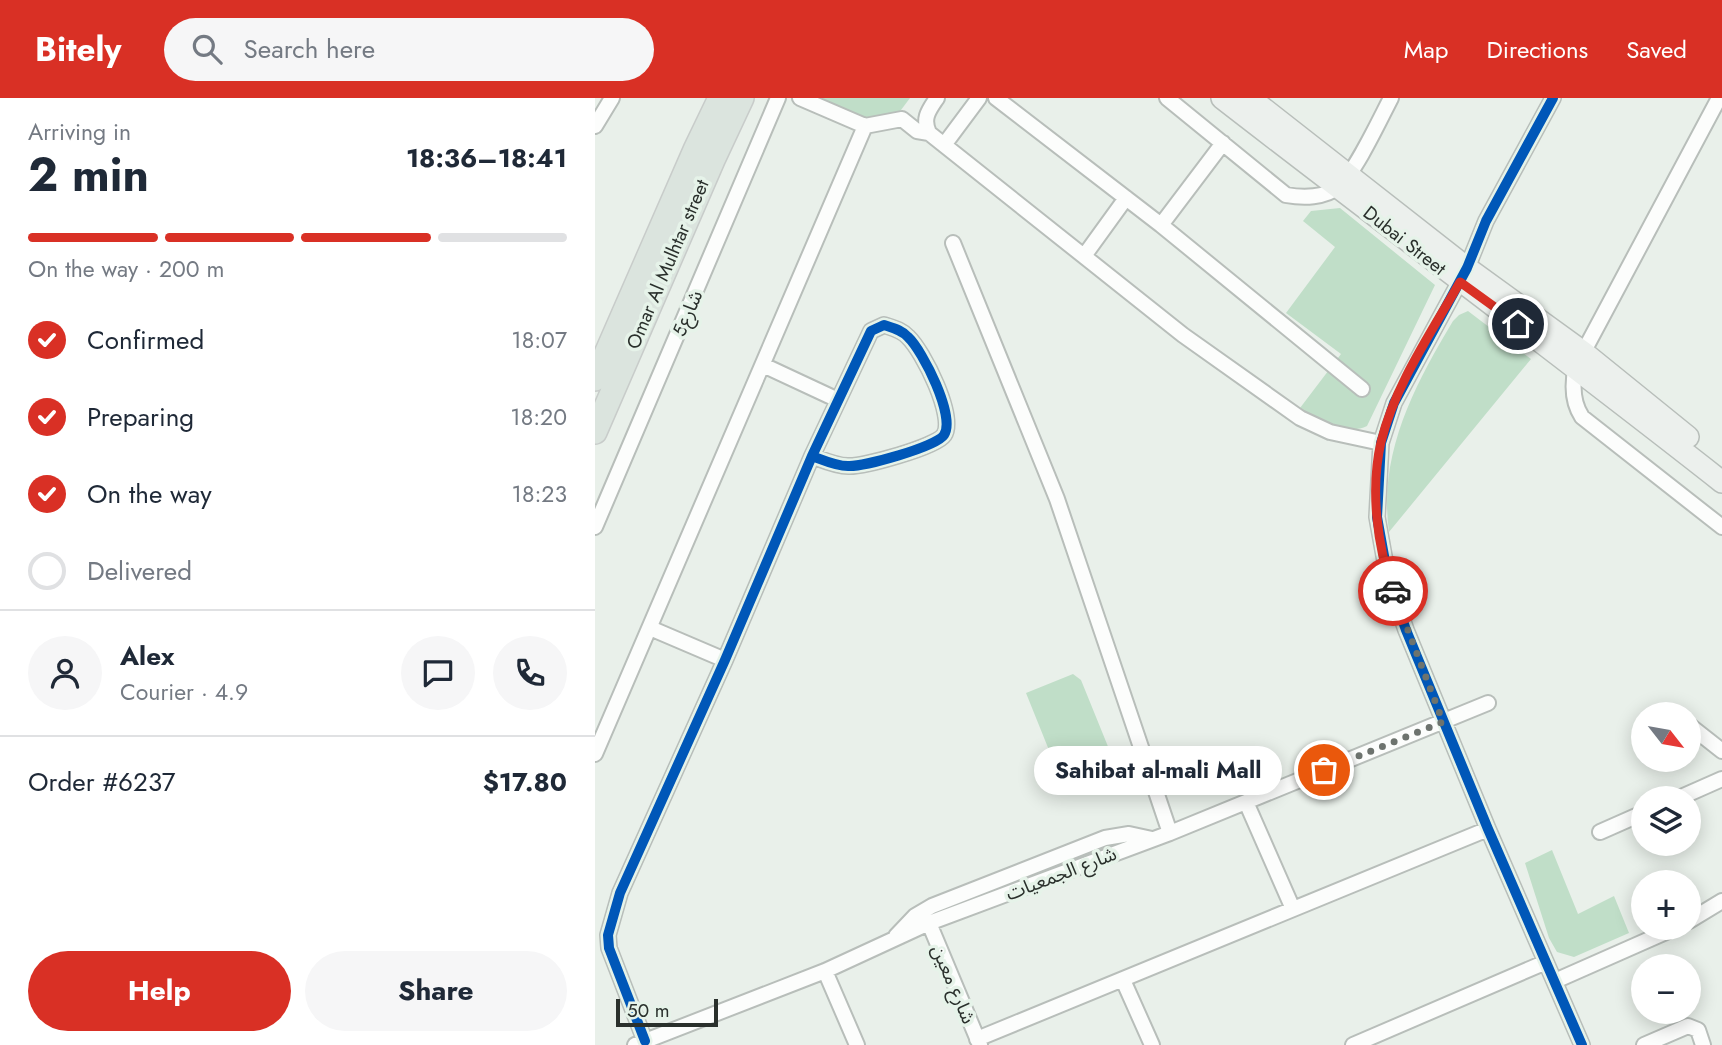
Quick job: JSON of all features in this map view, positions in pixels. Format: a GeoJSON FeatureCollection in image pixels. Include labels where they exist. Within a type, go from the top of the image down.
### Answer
{"type":"FeatureCollection","features":[{"type":"Feature","properties":{"kind":"main road"},"geometry":{"type":"LineString","coordinates":[[595,379],[602,344],[720,98]]}},
{"type":"Feature","properties":{"kind":"main road","name":"Omar Al Mulhtar street"},"geometry":{"type":"LineString","coordinates":[[595,432],[707,172],[742,98]]}},
{"type":"Feature","properties":{"kind":"street"},"geometry":{"type":"LineString","coordinates":[[595,126],[612,98]]}},
{"type":"Feature","properties":{"kind":"street","name":"شارع5"},"geometry":{"type":"LineString","coordinates":[[595,527],[778,98]]}},
{"type":"Feature","properties":{"kind":"street"},"geometry":{"type":"LineString","coordinates":[[800,98],[866,126],[902,119],[917,131],[929,133],[1183,335],[1300,418],[1330,432],[1381,443]]}},
{"type":"Feature","properties":{"kind":"street"},"geometry":{"type":"LineString","coordinates":[[929,133],[926,113],[937,98]]}},
{"type":"Feature","properties":{"kind":"street"},"geometry":{"type":"LineString","coordinates":[[944,145],[979,98]]}},
{"type":"Feature","properties":{"kind":"street"},"geometry":{"type":"LineString","coordinates":[[996,98],[1160,225],[1362,389]]}},
{"type":"Feature","properties":{"kind":"street"},"geometry":{"type":"LineString","coordinates":[[1167,98],[1286,195],[1301,198],[1343,181],[1391,98]]}},
{"type":"Feature","properties":{"kind":"street","name":"Dubai Street"},"geometry":{"type":"LineString","coordinates":[[1221,98],[1343,181]]}},
{"type":"Feature","properties":{"kind":"street","name":"Dubai Street"},"geometry":{"type":"LineString","coordinates":[[1250,98],[1343,181],[1463,275],[1722,465]]}},
{"type":"Feature","properties":{"kind":"street"},"geometry":{"type":"LineString","coordinates":[[1553,98],[1486,221],[1463,275],[1403,383],[1381,443],[1377,516],[1383,557],[1406,630],[1488,829],[1582,1045]]}},
{"type":"Feature","properties":{"kind":"street"},"geometry":{"type":"LineString","coordinates":[[1719,98],[1579,359],[1574,394],[1582,417],[1722,527]]}},
{"type":"Feature","properties":{"kind":"street"},"geometry":{"type":"LineString","coordinates":[[595,754],[866,126]]}},
{"type":"Feature","properties":{"kind":"street"},"geometry":{"type":"LineString","coordinates":[[1160,225],[1223,143]]}},
{"type":"Feature","properties":{"kind":"street"},"geometry":{"type":"LineString","coordinates":[[1084,256],[1126,198]]}},
{"type":"Feature","properties":{"kind":"street"},"geometry":{"type":"LineString","coordinates":[[953,243],[1057,499],[1170,832]]}},
{"type":"Feature","properties":{"kind":"street"},"geometry":{"type":"LineString","coordinates":[[640,1043],[609,948],[608,935],[620,893],[725,660],[812,456],[871,331],[884,325],[898,329],[908,336],[921,353],[944,404],[948,425],[946,433],[932,445],[857,466],[844,467],[812,456]]}},
{"type":"Feature","properties":{"kind":"street","name":"Dubai Street"},"geometry":{"type":"LineString","coordinates":[[1579,359],[1722,482]]}},
{"type":"Feature","properties":{"kind":"street"},"geometry":{"type":"LineString","coordinates":[[763,365],[838,400]]}},
{"type":"Feature","properties":{"kind":"street"},"geometry":{"type":"LineString","coordinates":[[650,628],[725,660]]}},
{"type":"Feature","properties":{"kind":"street","name":"شارع الجمعيات"},"geometry":{"type":"LineString","coordinates":[[640,1043],[825,971],[929,923],[1170,832],[1488,703]]}},
{"type":"Feature","properties":{"kind":"street"},"geometry":{"type":"LineString","coordinates":[[1701,734],[1722,751]]}},
{"type":"Feature","properties":{"kind":"street"},"geometry":{"type":"LineString","coordinates":[[1701,788],[1722,779]]}},
{"type":"Feature","properties":{"kind":"street"},"geometry":{"type":"LineString","coordinates":[[1246,802],[1293,909]]}},
{"type":"Feature","properties":{"kind":"street"},"geometry":{"type":"LineString","coordinates":[[1600,832],[1631,818]]}},
{"type":"Feature","properties":{"kind":"street"},"geometry":{"type":"LineString","coordinates":[[978,1042],[1488,829]]}},
{"type":"Feature","properties":{"kind":"street"},"geometry":{"type":"LineString","coordinates":[[894,939],[907,923],[932,906],[1093,842],[1121,834],[1152,839]]}},
{"type":"Feature","properties":{"kind":"street"},"geometry":{"type":"LineString","coordinates":[[1701,914],[1722,901]]}},
{"type":"Feature","properties":{"kind":"street","name":"شارع معين"},"geometry":{"type":"LineString","coordinates":[[929,923],[978,1042]]}},
{"type":"Feature","properties":{"kind":"street"},"geometry":{"type":"LineString","coordinates":[[1555,981],[1648,940]]}},
{"type":"Feature","properties":{"kind":"street"},"geometry":{"type":"LineString","coordinates":[[1353,1045],[1546,962]]}},
{"type":"Feature","properties":{"kind":"street"},"geometry":{"type":"LineString","coordinates":[[825,971],[857,1045]]}},
{"type":"Feature","properties":{"kind":"street"},"geometry":{"type":"LineString","coordinates":[[1123,980],[1152,1045]]}},
{"type":"Feature","properties":{"kind":"street"},"geometry":{"type":"LineString","coordinates":[[1644,1045],[1688,1026],[1698,1030],[1703,1045]]}},
{"type":"Feature","properties":{"kind":"green space"},"geometry":{"type":"Polygon","coordinates":[[[810,98],[910,98],[895,118],[873,124],[810,98]]]}},
{"type":"Feature","properties":{"kind":"green space"},"geometry":{"type":"Polygon","coordinates":[[[1340,208],[1435,285],[1367,426],[1359,429],[1332,425],[1300,408],[1341,354],[1286,313],[1335,247],[1303,221],[1311,211],[1340,208]]]}},
{"type":"Feature","properties":{"kind":"green space"},"geometry":{"type":"Polygon","coordinates":[[[1468,311],[1531,359],[1389,532],[1389,475],[1402,422],[1425,370],[1453,321],[1468,311]]]}},
{"type":"Feature","properties":{"kind":"green space"},"geometry":{"type":"Polygon","coordinates":[[[1073,674],[1081,680],[1109,749],[1057,770],[1026,693],[1073,674]]]}},
{"type":"Feature","properties":{"kind":"green space"},"geometry":{"type":"Polygon","coordinates":[[[1552,850],[1578,914],[1614,896],[1629,933],[1574,957],[1557,952],[1549,938],[1525,863],[1552,850]]]}},
{"type":"Feature","properties":{"kind":"cycle path"},"geometry":{"type":"LineString","coordinates":[[1553,98],[1486,221],[1467,268],[1394,403],[1381,443],[1377,517],[1388,578],[1406,630],[1488,829],[1582,1045]]}},
{"type":"Feature","properties":{"kind":"cycle path"},"geometry":{"type":"LineString","coordinates":[[645,1041],[609,948],[608,935],[620,893],[725,660],[812,456],[871,331],[884,325],[903,333],[922,356],[936,385],[946,414],[947,426],[944,435],[914,450],[856,465],[839,465],[812,456]]}},
{"type":"Feature","properties":{"kind":"way so far"},"geometry":{"type":"LineString","coordinates":[[1324,770],[1443,722],[1393,591]]}},
{"type":"Feature","properties":{"kind":"place","name":"Sahibat al-mali Mall"},"geometry":{"type":"Point","coordinates":[1324,770]}},
{"type":"Feature","properties":{"kind":"route"},"geometry":{"type":"LineString","coordinates":[[1393,591],[1381,547],[1377,488],[1381,443],[1394,402],[1460,282],[1518,324]]}}]}
